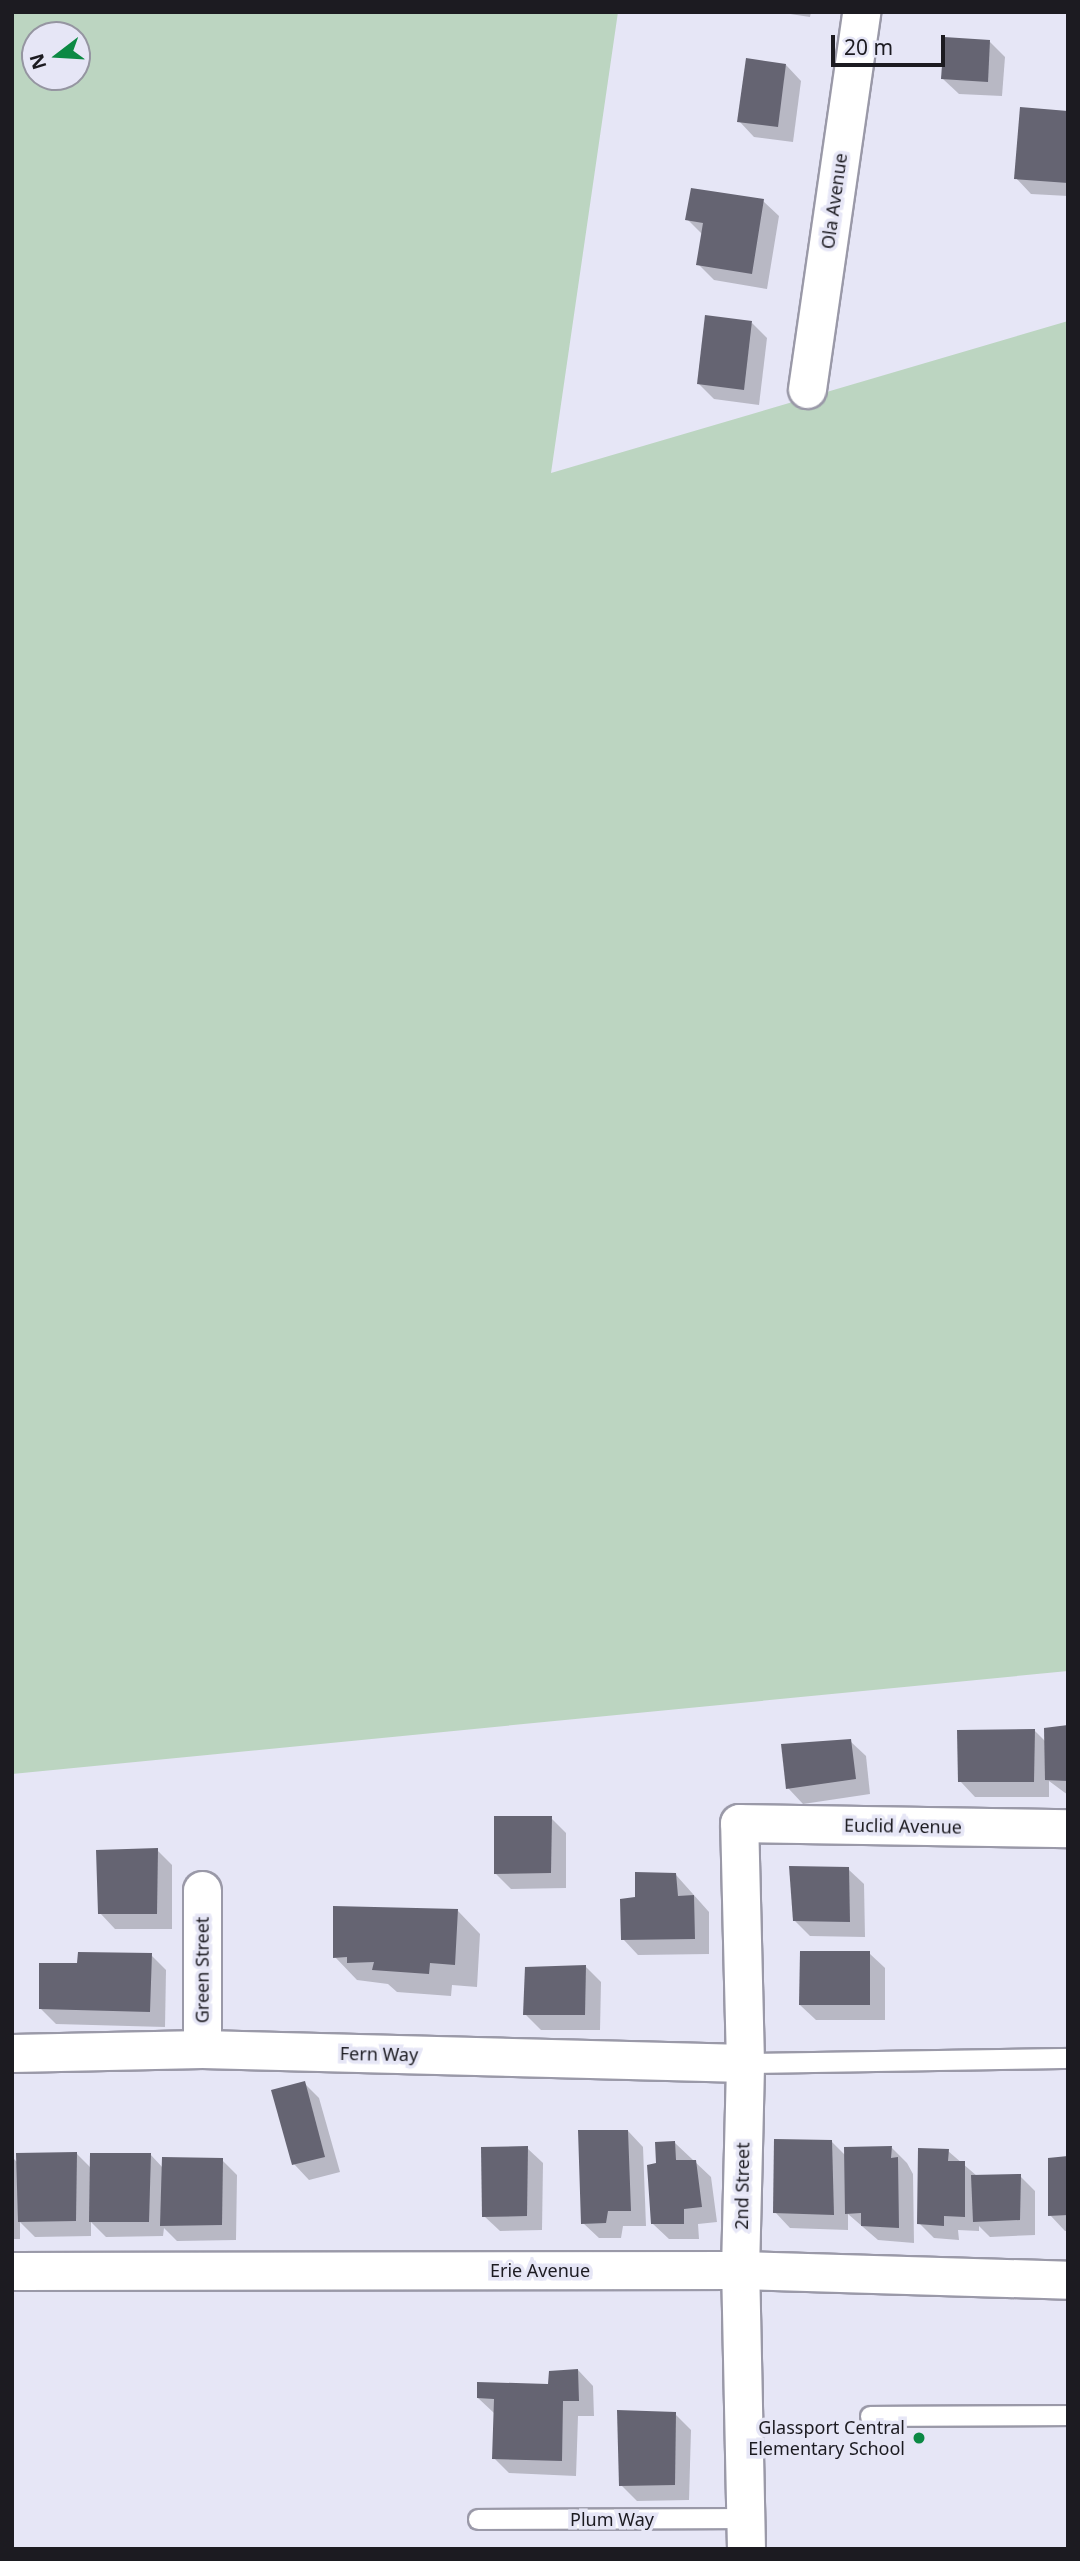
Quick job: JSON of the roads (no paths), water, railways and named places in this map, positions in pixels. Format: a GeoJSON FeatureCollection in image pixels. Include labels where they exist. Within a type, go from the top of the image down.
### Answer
{"type":"FeatureCollection","features":[{"type":"Feature","properties":{"kind":"street","name":"Ola Avenue"},"geometry":{"type":"LineString","coordinates":[[807,389],[861,12]]}},
{"type":"Feature","properties":{"kind":"street","name":"Euclid Avenue"},"geometry":{"type":"LineString","coordinates":[[739,1823],[1068,1828]]}},
{"type":"Feature","properties":{"kind":"street","name":"2nd Street"},"geometry":{"type":"LineString","coordinates":[[739,1823],[745,2063],[740,2270],[746,2534]]}},
{"type":"Feature","properties":{"kind":"street","name":"Green Street"},"geometry":{"type":"LineString","coordinates":[[202,1890],[202,2049]]}},
{"type":"Feature","properties":{"kind":"street","name":"Fern Way"},"geometry":{"type":"LineString","coordinates":[[12,2053],[202,2049],[745,2063]]}},
{"type":"Feature","properties":{"kind":"street","name":"Erie Avenue"},"geometry":{"type":"LineString","coordinates":[[12,2271],[740,2270],[1068,2280]]}},
{"type":"Feature","properties":{"kind":"lane"},"geometry":{"type":"LineString","coordinates":[[745,2063],[1068,2058]]}},
{"type":"Feature","properties":{"kind":"lane"},"geometry":{"type":"LineString","coordinates":[[870,2416],[1068,2415]]}},
{"type":"Feature","properties":{"kind":"lane","name":"Plum Way"},"geometry":{"type":"LineString","coordinates":[[478,2519],[746,2534]]}},
{"type":"Feature","properties":{"kind":"place","name":"Glassport Central Elementary School"},"geometry":{"type":"Point","coordinates":[919,2438]}}]}
